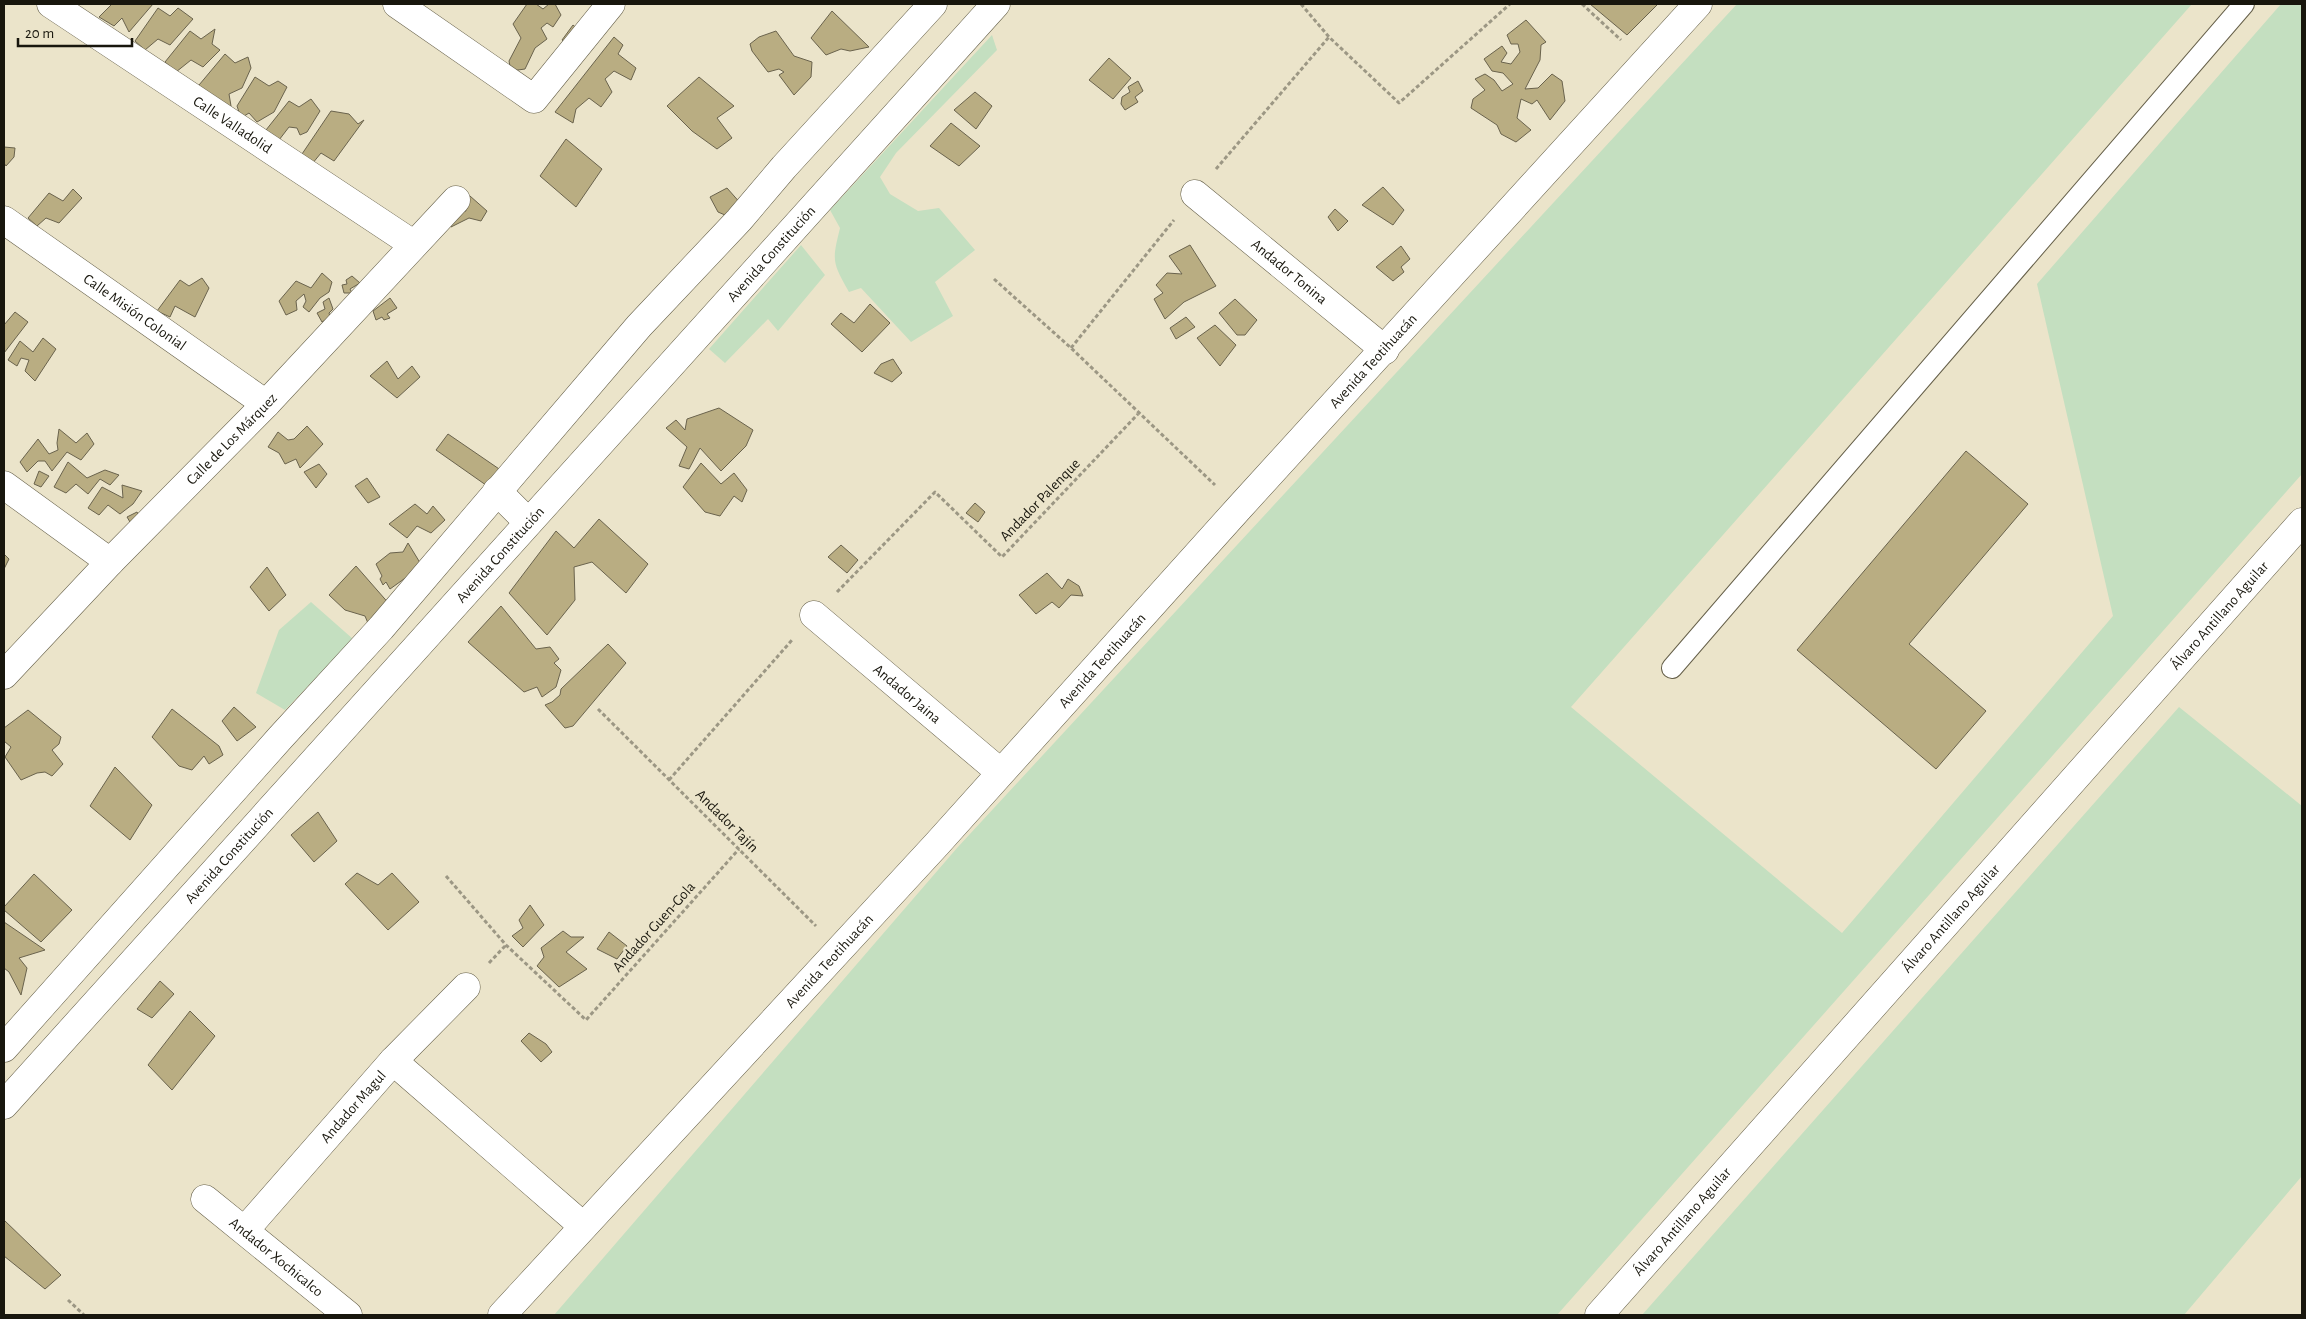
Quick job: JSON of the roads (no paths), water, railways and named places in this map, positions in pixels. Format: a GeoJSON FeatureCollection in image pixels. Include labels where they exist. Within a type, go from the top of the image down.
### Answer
{"type":"FeatureCollection","features":[{"type":"Feature","properties":{"kind":"street","name":"Calle Valladolid"},"geometry":{"type":"LineString","coordinates":[[51,4],[413,244]]}},
{"type":"Feature","properties":{"kind":"street"},"geometry":{"type":"LineString","coordinates":[[397,4],[534,99],[611,4]]}},
{"type":"Feature","properties":{"kind":"street"},"geometry":{"type":"LineString","coordinates":[[4,1048],[286,730],[381,628],[639,326],[740,220],[784,167],[933,4]]}},
{"type":"Feature","properties":{"kind":"street","name":"Avenida Constitución"},"geometry":{"type":"LineString","coordinates":[[4,1105],[996,4]]}},
{"type":"Feature","properties":{"kind":"street","name":"Avenida Teotihuacán"},"geometry":{"type":"LineString","coordinates":[[502,1315],[839,949],[1698,4]]}},
{"type":"Feature","properties":{"kind":"street","name":"Andador Tonina"},"geometry":{"type":"LineString","coordinates":[[1195,194],[1384,350]]}},
{"type":"Feature","properties":{"kind":"street","name":"Calle de Los Márquez"},"geometry":{"type":"LineString","coordinates":[[4,675],[110,562],[266,404],[456,200]]}},
{"type":"Feature","properties":{"kind":"street","name":"Calle Misión Colonial"},"geometry":{"type":"LineString","coordinates":[[4,220],[266,404]]}},
{"type":"Feature","properties":{"kind":"street"},"geometry":{"type":"LineString","coordinates":[[4,485],[110,562]]}},
{"type":"Feature","properties":{"kind":"street"},"geometry":{"type":"LineString","coordinates":[[497,491],[528,522]]}},
{"type":"Feature","properties":{"kind":"street","name":"Álvaro Antillano Aguilar"},"geometry":{"type":"LineString","coordinates":[[1599,1315],[2302,522]]}},
{"type":"Feature","properties":{"kind":"street","name":"Andador Jaina"},"geometry":{"type":"LineString","coordinates":[[814,615],[1000,772]]}},
{"type":"Feature","properties":{"kind":"street","name":"Andador Magul"},"geometry":{"type":"LineString","coordinates":[[245,1230],[393,1061],[466,987]]}},
{"type":"Feature","properties":{"kind":"street"},"geometry":{"type":"LineString","coordinates":[[393,1061],[583,1226]]}},
{"type":"Feature","properties":{"kind":"street","name":"Andador Xochicalco"},"geometry":{"type":"LineString","coordinates":[[205,1199],[348,1315]]}},
{"type":"Feature","properties":{"kind":"lane"},"geometry":{"type":"LineString","coordinates":[[1672,668],[2244,4]]}}]}
